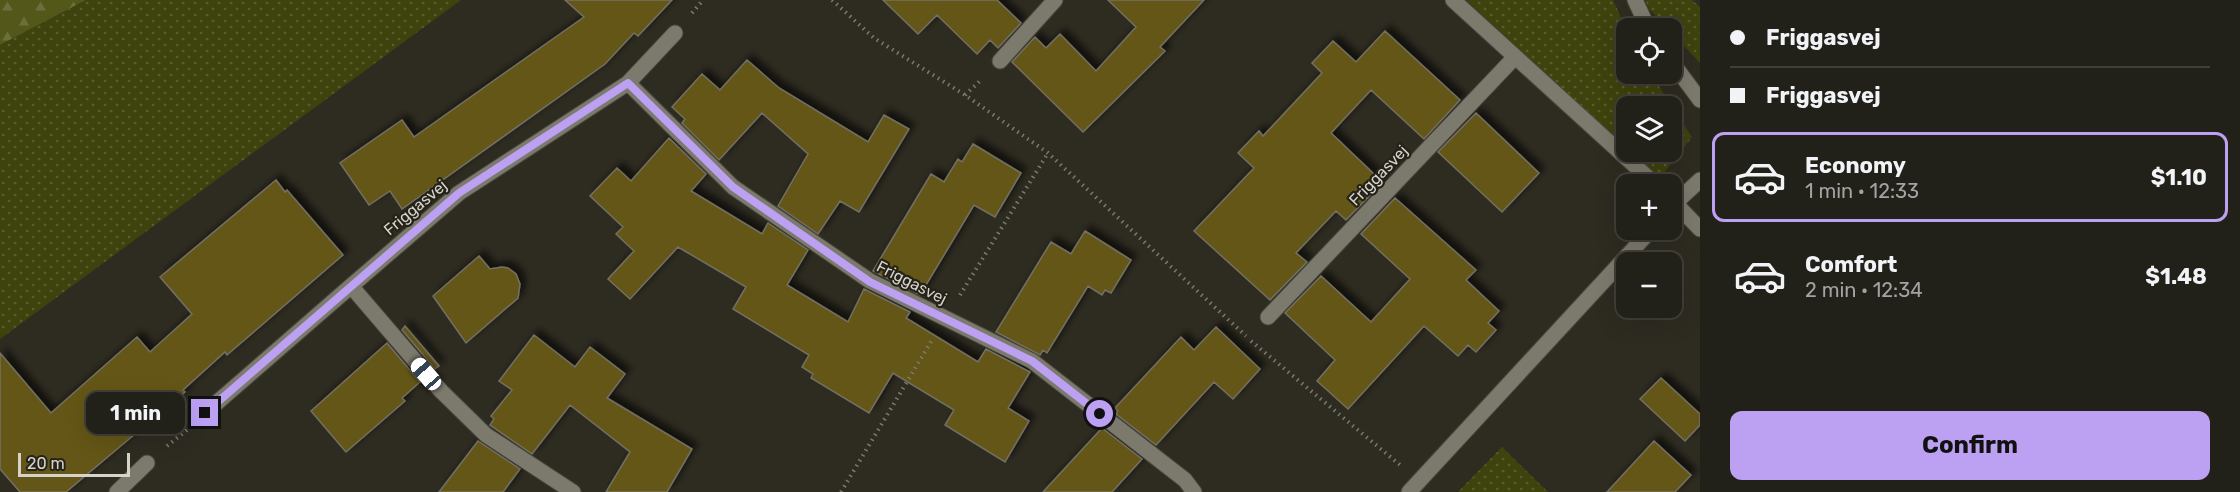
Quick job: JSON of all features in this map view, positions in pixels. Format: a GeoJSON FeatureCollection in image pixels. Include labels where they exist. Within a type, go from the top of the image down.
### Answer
{"type":"FeatureCollection","features":[{"type":"Feature","properties":{"kind":"street"},"geometry":{"type":"LineString","coordinates":[[1000,61],[1055,0]]}},
{"type":"Feature","properties":{"kind":"street"},"geometry":{"type":"LineString","coordinates":[[1453,0],[1645,174]]}},
{"type":"Feature","properties":{"kind":"street"},"geometry":{"type":"LineString","coordinates":[[1635,0],[1643,18]]}},
{"type":"Feature","properties":{"kind":"street","name":"Friggasvej"},"geometry":{"type":"LineString","coordinates":[[205,413],[459,193],[628,83],[675,33]]}},
{"type":"Feature","properties":{"kind":"street","name":"Friggasvej"},"geometry":{"type":"LineString","coordinates":[[1268,317],[1515,57]]}},
{"type":"Feature","properties":{"kind":"street"},"geometry":{"type":"LineString","coordinates":[[1682,76],[1700,100]]}},
{"type":"Feature","properties":{"kind":"street","name":"Friggasvej"},"geometry":{"type":"LineString","coordinates":[[628,83],[733,187],[870,282],[1032,361],[1185,480],[1194,492]]}},
{"type":"Feature","properties":{"kind":"street"},"geometry":{"type":"LineString","coordinates":[[1682,195],[1700,180]]}},
{"type":"Feature","properties":{"kind":"street"},"geometry":{"type":"LineString","coordinates":[[1682,212],[1700,229]]}},
{"type":"Feature","properties":{"kind":"street"},"geometry":{"type":"LineString","coordinates":[[1414,486],[1642,240]]}},
{"type":"Feature","properties":{"kind":"street"},"geometry":{"type":"LineString","coordinates":[[351,286],[441,391],[486,435],[573,492]]}},
{"type":"Feature","properties":{"kind":"street"},"geometry":{"type":"LineString","coordinates":[[117,492],[147,463]]}},
{"type":"Feature","properties":{"kind":"path"},"geometry":{"type":"LineString","coordinates":[[832,0],[874,38],[965,95],[1048,153],[1243,333],[1414,486]]}},
{"type":"Feature","properties":{"kind":"path"},"geometry":{"type":"LineString","coordinates":[[147,463],[205,413]]}},
{"type":"Feature","properties":{"kind":"green space"},"geometry":{"type":"Polygon","coordinates":[[[0,0],[86,0],[0,45],[0,0]]]}},
{"type":"Feature","properties":{"kind":"green space"},"geometry":{"type":"Polygon","coordinates":[[[86,0],[461,0],[0,339],[0,45],[86,0]]]}},
{"type":"Feature","properties":{"kind":"green space"},"geometry":{"type":"Polygon","coordinates":[[[1466,0],[1613,0],[1621,18],[1616,18],[1616,84],[1658,84],[1665,96],[1616,96],[1616,139],[1466,0]]]}},
{"type":"Feature","properties":{"kind":"green space"},"geometry":{"type":"Polygon","coordinates":[[[1645,0],[1692,0],[1700,7],[1700,63],[1682,44],[1682,18],[1658,18],[1649,9],[1645,0]]]}},
{"type":"Feature","properties":{"kind":"green space"},"geometry":{"type":"Polygon","coordinates":[[[1682,122],[1692,137],[1682,150],[1682,122]]]}},
{"type":"Feature","properties":{"kind":"green space"},"geometry":{"type":"Polygon","coordinates":[[[1641,162],[1672,162],[1663,174],[1654,174],[1641,162]]]}},
{"type":"Feature","properties":{"kind":"green space"},"geometry":{"type":"Polygon","coordinates":[[[1502,447],[1548,492],[1458,492],[1502,447]]]}},
{"type":"Feature","properties":{"kind":"building"},"geometry":{"type":"Polygon","coordinates":[[[565,0],[672,0],[638,36],[634,33],[605,64],[402,209],[390,191],[369,205],[340,163],[402,120],[414,137],[584,17],[565,0]]]}},
{"type":"Feature","properties":{"kind":"building"},"geometry":{"type":"Polygon","coordinates":[[[883,0],[997,0],[1021,23],[998,48],[990,40],[977,54],[937,15],[918,34],[883,0]]]}},
{"type":"Feature","properties":{"kind":"building"},"geometry":{"type":"Polygon","coordinates":[[[1108,0],[1204,0],[1160,47],[1165,51],[1083,132],[1012,62],[1035,37],[1046,48],[1060,34],[1096,71],[1136,27],[1108,0]]]}},
{"type":"Feature","properties":{"kind":"building"},"geometry":{"type":"Polygon","coordinates":[[[1385,31],[1460,100],[1424,139],[1371,90],[1331,133],[1375,175],[1371,179],[1380,185],[1346,220],[1336,211],[1296,253],[1307,262],[1270,300],[1194,231],[1254,168],[1238,153],[1259,131],[1263,136],[1322,73],[1312,63],[1333,41],[1356,62],[1385,31]]]}},
{"type":"Feature","properties":{"kind":"building"},"geometry":{"type":"Polygon","coordinates":[[[747,60],[779,88],[868,142],[884,115],[909,129],[859,212],[840,201],[818,234],[778,206],[808,154],[762,113],[719,160],[682,123],[685,119],[672,107],[702,74],[720,90],[747,60]]]}},
{"type":"Feature","properties":{"kind":"building"},"geometry":{"type":"Polygon","coordinates":[[[1476,113],[1539,173],[1502,212],[1438,152],[1476,113]]]}},
{"type":"Feature","properties":{"kind":"building"},"geometry":{"type":"Polygon","coordinates":[[[669,138],[706,174],[691,191],[762,234],[768,223],[808,250],[787,285],[848,322],[864,289],[910,312],[906,318],[978,362],[986,349],[1030,372],[1008,408],[1029,421],[1005,462],[945,425],[954,410],[893,373],[869,413],[811,378],[813,374],[802,367],[809,355],[733,309],[746,287],[678,247],[630,299],[608,279],[634,251],[616,234],[623,227],[590,196],[617,168],[631,181],[669,138]]]}},
{"type":"Feature","properties":{"kind":"building"},"geometry":{"type":"Polygon","coordinates":[[[973,144],[1021,173],[995,217],[974,205],[920,295],[873,271],[931,174],[944,182],[958,159],[962,162],[973,144]]]}},
{"type":"Feature","properties":{"kind":"building"},"geometry":{"type":"Polygon","coordinates":[[[276,180],[343,255],[227,355],[225,352],[183,390],[185,392],[66,492],[20,492],[0,469],[0,353],[51,413],[137,337],[150,352],[192,314],[160,277],[276,180]]]}},
{"type":"Feature","properties":{"kind":"building"},"geometry":{"type":"Polygon","coordinates":[[[1395,198],[1476,270],[1466,280],[1499,311],[1488,323],[1496,330],[1476,352],[1468,345],[1458,356],[1424,326],[1348,409],[1317,381],[1335,360],[1285,313],[1321,276],[1371,322],[1410,279],[1361,234],[1395,198]]]}},
{"type":"Feature","properties":{"kind":"building"},"geometry":{"type":"Polygon","coordinates":[[[1085,231],[1131,260],[1111,293],[1105,290],[1102,295],[1088,286],[1047,353],[1043,350],[1040,355],[996,332],[1051,242],[1071,254],[1085,231]]]}},
{"type":"Feature","properties":{"kind":"building"},"geometry":{"type":"Polygon","coordinates":[[[479,256],[490,269],[508,268],[516,274],[520,284],[518,298],[466,343],[433,296],[479,256]]]}},
{"type":"Feature","properties":{"kind":"building"},"geometry":{"type":"Polygon","coordinates":[[[405,326],[439,366],[435,369],[402,330],[405,326]]]}},
{"type":"Feature","properties":{"kind":"building"},"geometry":{"type":"Polygon","coordinates":[[[1216,327],[1260,369],[1233,399],[1214,382],[1156,445],[1116,414],[1118,411],[1115,408],[1181,337],[1194,350],[1216,327]]]}},
{"type":"Feature","properties":{"kind":"building"},"geometry":{"type":"Polygon","coordinates":[[[534,335],[575,367],[590,347],[625,374],[607,398],[692,449],[667,492],[606,492],[630,452],[570,405],[532,454],[490,425],[494,419],[491,416],[512,390],[499,381],[534,335]]]}},
{"type":"Feature","properties":{"kind":"building"},"geometry":{"type":"Polygon","coordinates":[[[387,343],[420,382],[402,398],[405,401],[346,452],[311,411],[387,343]]]}},
{"type":"Feature","properties":{"kind":"building"},"geometry":{"type":"Polygon","coordinates":[[[1661,378],[1700,414],[1700,425],[1685,441],[1640,399],[1661,378]]]}},
{"type":"Feature","properties":{"kind":"building"},"geometry":{"type":"Polygon","coordinates":[[[1102,428],[1142,459],[1112,492],[1043,492],[1102,428]]]}},
{"type":"Feature","properties":{"kind":"building"},"geometry":{"type":"Polygon","coordinates":[[[478,441],[520,469],[503,492],[439,492],[478,441]]]}},
{"type":"Feature","properties":{"kind":"building"},"geometry":{"type":"Polygon","coordinates":[[[1654,441],[1691,475],[1675,492],[1607,492],[1654,441]]]}},
{"type":"Feature","properties":{"kind":"route"},"geometry":{"type":"LineString","coordinates":[[205,413],[459,193],[628,83],[733,187],[870,282],[1032,361],[1100,414]]}}]}
